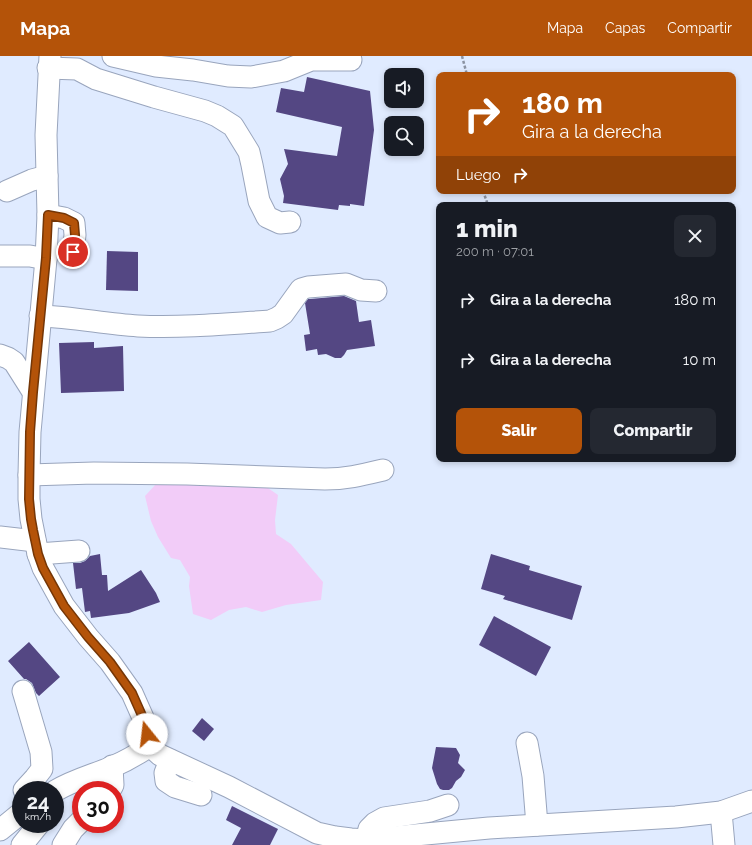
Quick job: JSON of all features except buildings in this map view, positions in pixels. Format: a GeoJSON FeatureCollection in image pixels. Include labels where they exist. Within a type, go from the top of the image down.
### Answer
{"type":"FeatureCollection","features":[{"type":"Feature","properties":{"kind":"street"},"geometry":{"type":"LineString","coordinates":[[113,56],[156,66],[228,76],[251,77],[284,71],[311,60],[351,60]]}},
{"type":"Feature","properties":{"kind":"street"},"geometry":{"type":"LineString","coordinates":[[290,222],[280,223],[267,217],[259,201],[249,152],[233,126],[217,116],[205,111],[96,79],[77,69],[49,62],[46,134],[48,215],[46,258],[30,432],[29,499],[31,519],[43,568],[64,606],[110,662],[132,693],[144,720],[150,746],[160,755],[229,788],[316,839],[335,837],[366,840],[405,841],[490,836],[537,826],[676,817],[721,812],[752,801]]}},
{"type":"Feature","properties":{"kind":"street"},"geometry":{"type":"LineString","coordinates":[[7,191],[32,180],[47,176]]}},
{"type":"Feature","properties":{"kind":"street"},"geometry":{"type":"LineString","coordinates":[[48,215],[64,218],[74,223],[75,235],[73,252]]}},
{"type":"Feature","properties":{"kind":"street"},"geometry":{"type":"LineString","coordinates":[[0,256],[30,256],[46,258]]}},
{"type":"Feature","properties":{"kind":"street"},"geometry":{"type":"LineString","coordinates":[[40,316],[57,316],[138,326],[270,321],[283,314],[301,289],[308,287],[346,284],[361,290],[376,291]]}},
{"type":"Feature","properties":{"kind":"street"},"geometry":{"type":"LineString","coordinates":[[0,355],[14,362],[33,392]]}},
{"type":"Feature","properties":{"kind":"street"},"geometry":{"type":"LineString","coordinates":[[29,475],[94,473],[187,474],[325,479],[347,478],[383,470]]}},
{"type":"Feature","properties":{"kind":"street"},"geometry":{"type":"LineString","coordinates":[[0,537],[37,547],[78,551]]}},
{"type":"Feature","properties":{"kind":"street"},"geometry":{"type":"LineString","coordinates":[[23,691],[41,752],[42,769],[33,781]]}},
{"type":"Feature","properties":{"kind":"street"},"geometry":{"type":"LineString","coordinates":[[527,743],[533,776],[537,826]]}},
{"type":"Feature","properties":{"kind":"street"},"geometry":{"type":"LineString","coordinates":[[64,786],[131,758],[150,746]]}},
{"type":"Feature","properties":{"kind":"street"},"geometry":{"type":"LineString","coordinates":[[170,760],[165,773],[166,781],[175,787],[201,796]]}},
{"type":"Feature","properties":{"kind":"street"},"geometry":{"type":"LineString","coordinates":[[112,766],[113,781]]}},
{"type":"Feature","properties":{"kind":"street"},"geometry":{"type":"LineString","coordinates":[[366,840],[369,830],[375,823],[384,818],[430,811],[448,804]]}},
{"type":"Feature","properties":{"kind":"street"},"geometry":{"type":"LineString","coordinates":[[721,812],[724,845]]}},
{"type":"Feature","properties":{"kind":"street"},"geometry":{"type":"LineString","coordinates":[[0,830],[12,820]]}},
{"type":"Feature","properties":{"kind":"street"},"geometry":{"type":"LineString","coordinates":[[63,845],[72,830]]}},
{"type":"Feature","properties":{"kind":"street"},"geometry":{"type":"LineString","coordinates":[[22,845],[32,833]]}},
{"type":"Feature","properties":{"kind":"path"},"geometry":{"type":"LineString","coordinates":[[462,56],[466,72]]}},
{"type":"Feature","properties":{"kind":"shaded area"},"geometry":{"type":"Polygon","coordinates":[[[157,483],[265,486],[278,495],[275,520],[276,534],[291,544],[323,582],[321,600],[286,605],[262,612],[246,607],[229,610],[211,620],[193,614],[189,586],[190,577],[180,560],[171,558],[158,537],[151,521],[145,496],[157,483]]]}},
{"type":"Feature","properties":{"kind":"route"},"geometry":{"type":"LineString","coordinates":[[73,252],[75,235],[74,223],[64,218],[48,215],[46,258],[30,432],[29,499],[31,519],[38,554],[43,568],[64,606],[110,662],[132,693],[144,720],[147,734]]}}]}
